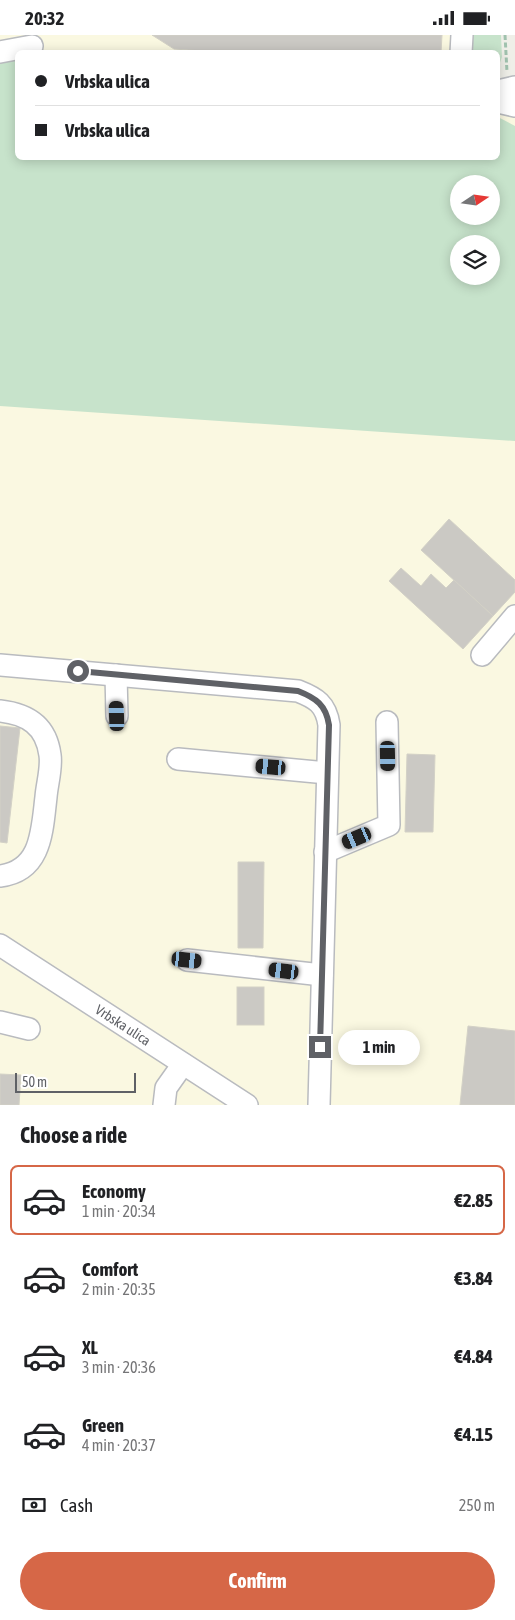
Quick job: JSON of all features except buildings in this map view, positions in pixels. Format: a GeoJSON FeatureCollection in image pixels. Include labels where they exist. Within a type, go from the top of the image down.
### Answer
{"type":"FeatureCollection","features":[{"type":"Feature","properties":{"kind":"street"},"geometry":{"type":"LineString","coordinates":[[461,50],[462,35]]}},
{"type":"Feature","properties":{"kind":"street"},"geometry":{"type":"LineString","coordinates":[[0,41],[32,45],[0,52]]}},
{"type":"Feature","properties":{"kind":"street"},"geometry":{"type":"LineString","coordinates":[[500,91],[515,87]]}},
{"type":"Feature","properties":{"kind":"street"},"geometry":{"type":"LineString","coordinates":[[500,102],[515,106]]}},
{"type":"Feature","properties":{"kind":"street"},"geometry":{"type":"LineString","coordinates":[[482,655],[515,616]]}},
{"type":"Feature","properties":{"kind":"street"},"geometry":{"type":"LineString","coordinates":[[0,665],[298,691],[310,695],[320,703],[327,713],[329,725],[319,1105]]}},
{"type":"Feature","properties":{"kind":"street"},"geometry":{"type":"LineString","coordinates":[[116,675],[117,716]]}},
{"type":"Feature","properties":{"kind":"street"},"geometry":{"type":"LineString","coordinates":[[0,711],[17,712],[29,718],[45,737],[50,756],[42,836],[37,850],[22,868],[12,874],[0,876]]}},
{"type":"Feature","properties":{"kind":"street"},"geometry":{"type":"LineString","coordinates":[[326,852],[389,825],[387,722]]}},
{"type":"Feature","properties":{"kind":"street"},"geometry":{"type":"LineString","coordinates":[[178,759],[327,773]]}},
{"type":"Feature","properties":{"kind":"street","name":"Vrbska ulica"},"geometry":{"type":"LineString","coordinates":[[1,946],[247,1105]]}},
{"type":"Feature","properties":{"kind":"street"},"geometry":{"type":"LineString","coordinates":[[187,960],[322,975]]}},
{"type":"Feature","properties":{"kind":"street"},"geometry":{"type":"LineString","coordinates":[[0,1022],[29,1029]]}},
{"type":"Feature","properties":{"kind":"street"},"geometry":{"type":"LineString","coordinates":[[164,1105],[166,1088],[184,1064]]}},
{"type":"Feature","properties":{"kind":"shaded area"},"geometry":{"type":"Polygon","coordinates":[[[0,35],[478,35],[477,50],[15,50],[15,160],[500,160],[500,106],[515,105],[515,1105],[0,1105],[0,35]]]}},
{"type":"Feature","properties":{"kind":"green space"},"geometry":{"type":"Polygon","coordinates":[[[470,35],[501,35],[502,57],[500,62],[500,50],[469,50],[470,35]]]}},
{"type":"Feature","properties":{"kind":"green space"},"geometry":{"type":"Polygon","coordinates":[[[15,57],[15,160],[500,160],[500,118],[515,126],[515,441],[0,406],[0,60],[15,57]]]}},
{"type":"Feature","properties":{"kind":"route"},"geometry":{"type":"LineString","coordinates":[[78,671],[298,691],[310,695],[320,703],[327,713],[329,725],[320,1047]]}}]}
